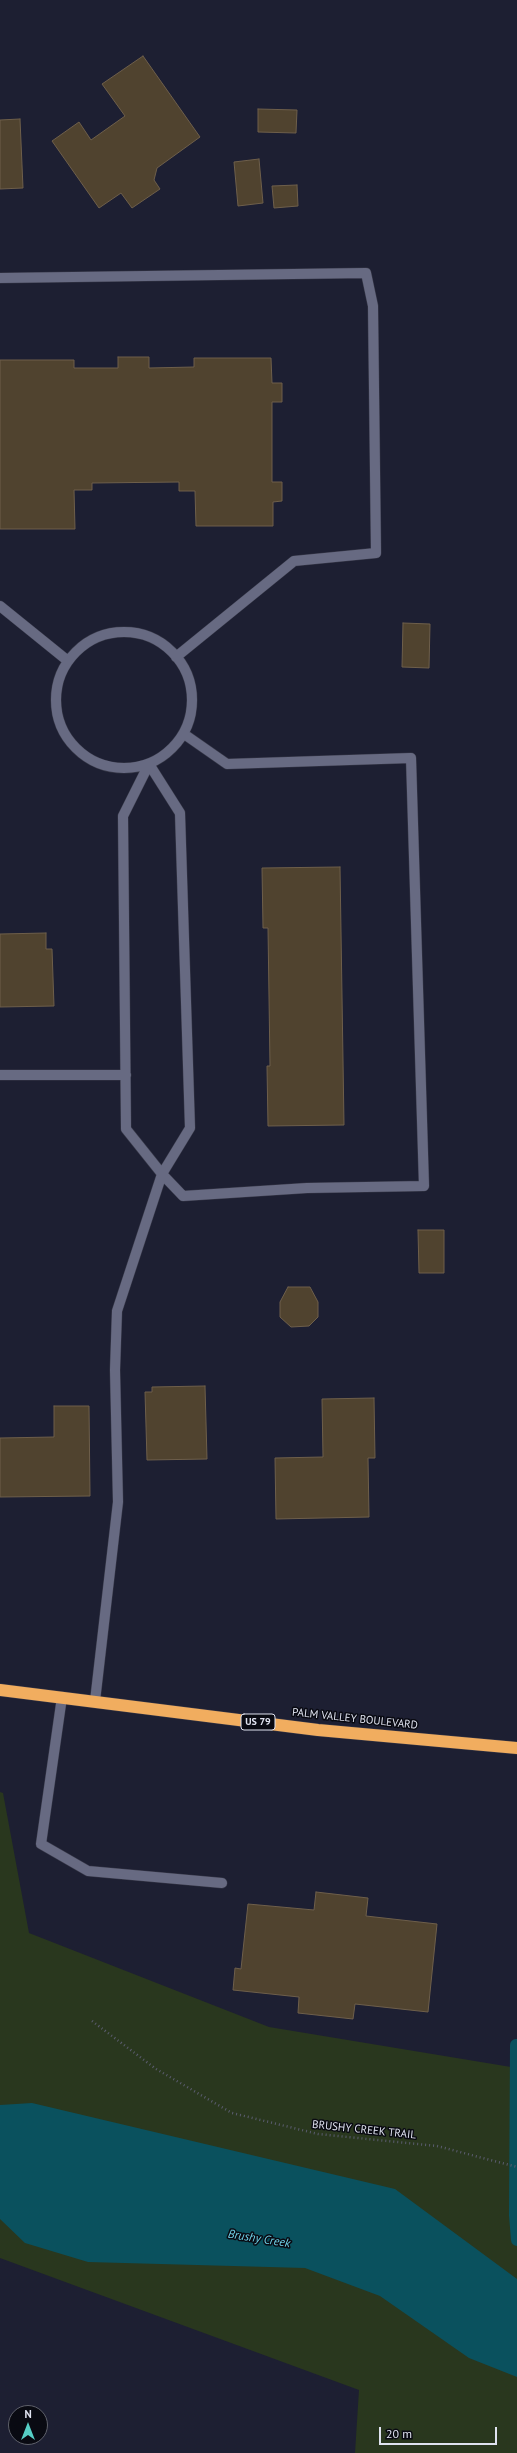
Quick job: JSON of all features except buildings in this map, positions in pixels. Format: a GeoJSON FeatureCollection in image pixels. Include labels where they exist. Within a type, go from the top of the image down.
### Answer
{"type":"FeatureCollection","features":[{"type":"Feature","properties":{"kind":"highway","name":"PALM VALLEY BOULEVARD"},"geometry":{"type":"LineString","coordinates":[[0,1690],[318,1730],[517,1748]]}},
{"type":"Feature","properties":{"kind":"lane"},"geometry":{"type":"LineString","coordinates":[[0,278],[366,273],[373,306],[376,553],[294,561],[176,657]]}},
{"type":"Feature","properties":{"kind":"lane"},"geometry":{"type":"LineString","coordinates":[[0,606],[68,660]]}},
{"type":"Feature","properties":{"kind":"lane"},"geometry":{"type":"LineString","coordinates":[[126,632],[149,637],[169,649],[184,667],[191,689],[191,712],[184,734],[169,752],[149,764],[128,769],[105,766],[86,757],[70,742],[59,724],[55,702],[58,680],[68,660],[83,645],[96,638],[103,635],[126,632]]}},
{"type":"Feature","properties":{"kind":"lane"},"geometry":{"type":"LineString","coordinates":[[149,764],[123,816],[126,1128],[162,1174],[183,1196],[307,1188],[424,1186],[411,758],[227,764],[184,734]]}},
{"type":"Feature","properties":{"kind":"lane"},"geometry":{"type":"LineString","coordinates":[[95,1701],[118,1502],[115,1370],[117,1311],[162,1174],[190,1128],[180,813],[149,764]]}},
{"type":"Feature","properties":{"kind":"lane"},"geometry":{"type":"LineString","coordinates":[[0,1075],[126,1075]]}},
{"type":"Feature","properties":{"kind":"lane"},"geometry":{"type":"LineString","coordinates":[[62,1698],[41,1844],[88,1871],[222,1883]]}},
{"type":"Feature","properties":{"kind":"path","name":"BRUSHY CREEK TRAIL"},"geometry":{"type":"LineString","coordinates":[[92,2021],[156,2069],[232,2113],[318,2134],[437,2146],[517,2167]]}},
{"type":"Feature","properties":{"kind":"shaded area"},"geometry":{"type":"Polygon","coordinates":[[[0,1792],[3,1793],[29,1933],[269,2027],[517,2068],[517,2453],[355,2453],[359,2390],[0,2258],[0,1792]]]}},
{"type":"Feature","properties":{"kind":"water","name":"Brushy Creek"},"geometry":{"type":"Polygon","coordinates":[[[32,2103],[395,2189],[517,2279],[517,2377],[469,2358],[380,2296],[305,2268],[88,2262],[25,2243],[0,2219],[0,2105],[32,2103]]]}},
{"type":"Feature","properties":{"kind":"waterway"},"geometry":{"type":"LineString","coordinates":[[516,2045],[515,2215],[517,2240]]}}]}
